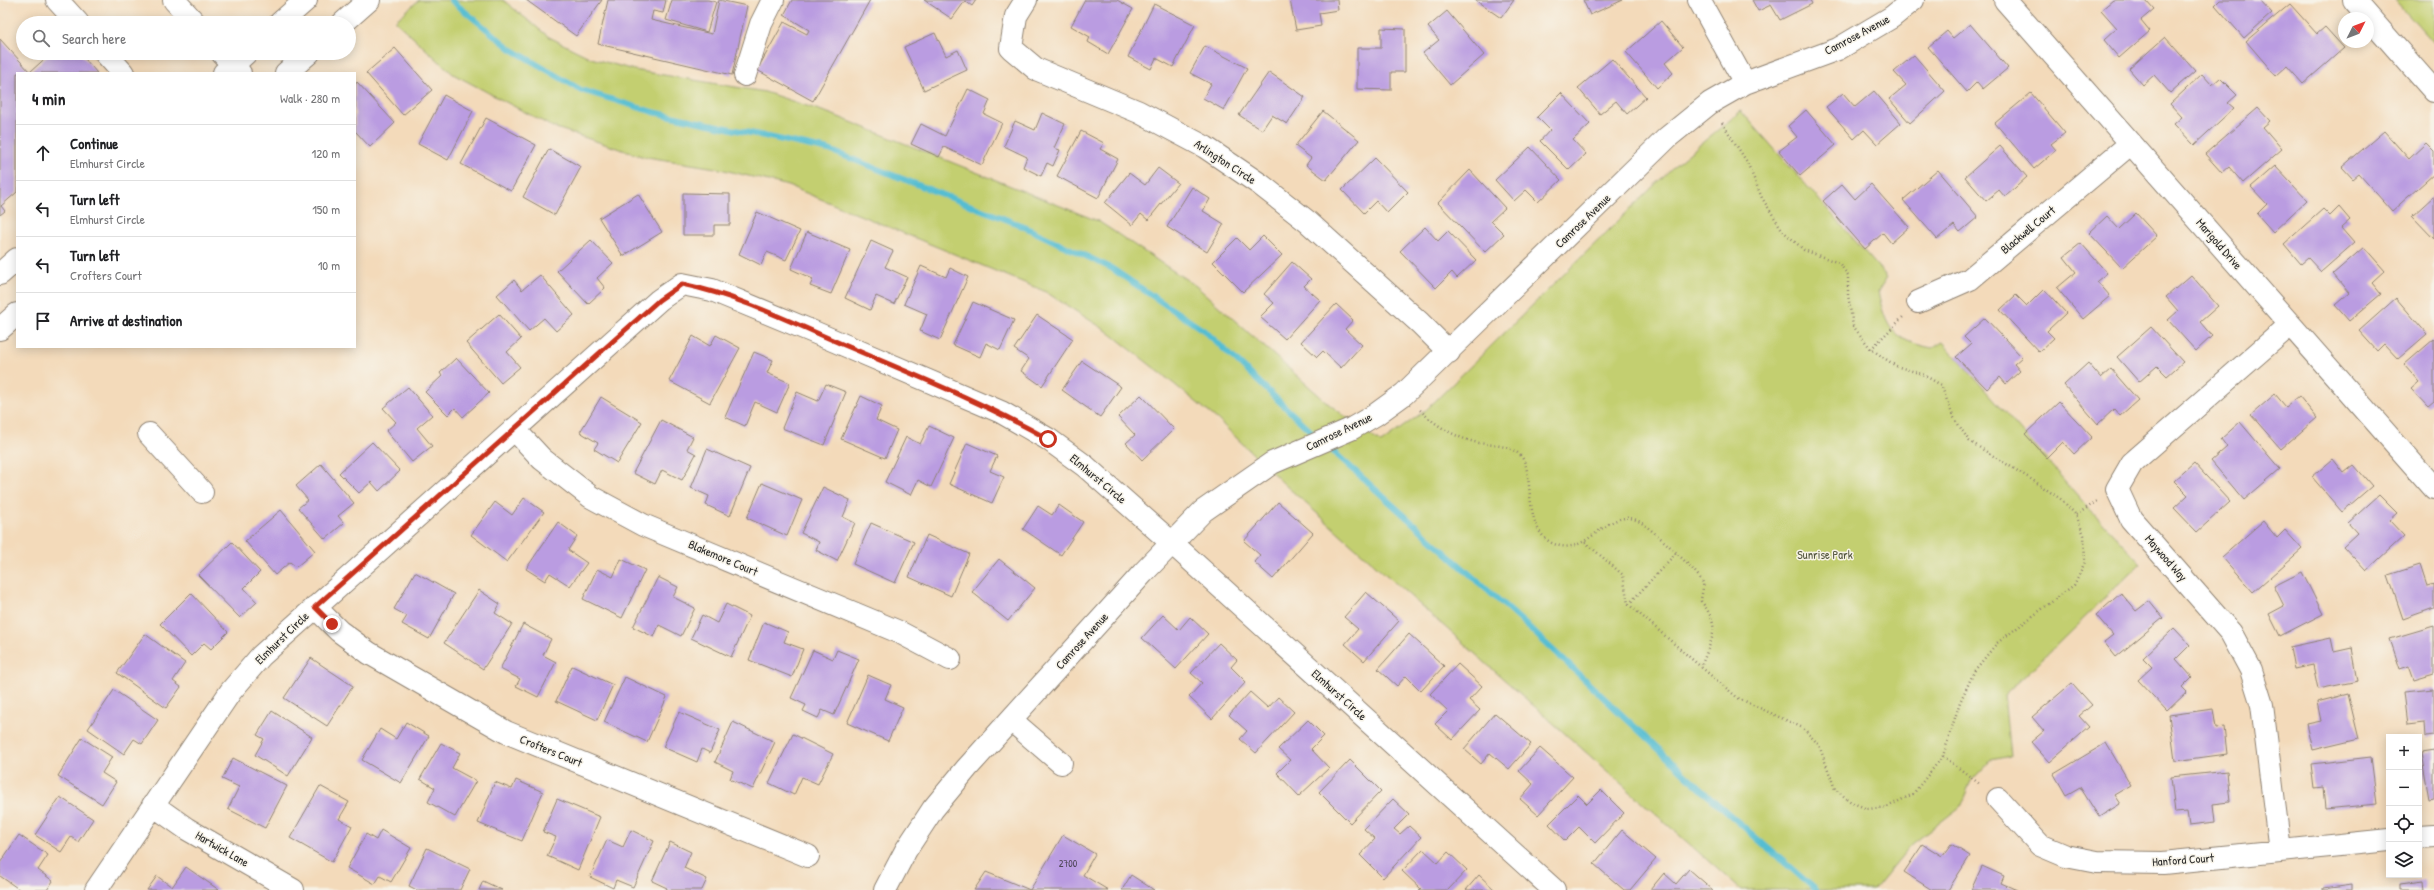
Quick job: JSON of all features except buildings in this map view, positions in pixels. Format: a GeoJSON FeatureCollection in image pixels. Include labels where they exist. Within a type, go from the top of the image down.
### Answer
{"type":"FeatureCollection","features":[{"type":"Feature","properties":{"kind":"street"},"geometry":{"type":"LineString","coordinates":[[57,0],[72,16]]}},
{"type":"Feature","properties":{"kind":"street"},"geometry":{"type":"LineString","coordinates":[[174,0],[189,16]]}},
{"type":"Feature","properties":{"kind":"street"},"geometry":{"type":"LineString","coordinates":[[288,16],[306,0]]}},
{"type":"Feature","properties":{"kind":"street"},"geometry":{"type":"LineString","coordinates":[[351,16],[369,0]]}},
{"type":"Feature","properties":{"kind":"street"},"geometry":{"type":"LineString","coordinates":[[745,75],[761,24],[773,0]]}},
{"type":"Feature","properties":{"kind":"street","name":"Arlington Circle"},"geometry":{"type":"LineString","coordinates":[[1026,0],[1016,16],[1011,48],[1036,69],[1139,112],[1205,147],[1261,185],[1308,222],[1420,323],[1449,352]]}},
{"type":"Feature","properties":{"kind":"street"},"geometry":{"type":"LineString","coordinates":[[1699,0],[1745,83]]}},
{"type":"Feature","properties":{"kind":"street","name":"Camrose Avenue"},"geometry":{"type":"LineString","coordinates":[[885,890],[906,850],[933,809],[966,768],[1203,511],[1272,463],[1351,429],[1375,415],[1404,394],[1449,352],[1668,137],[1710,103],[1745,83],[1838,48],[1892,17],[1913,0]]}},
{"type":"Feature","properties":{"kind":"street","name":"Marigold Drive"},"geometry":{"type":"LineString","coordinates":[[2004,0],[2434,488]]}},
{"type":"Feature","properties":{"kind":"street"},"geometry":{"type":"LineString","coordinates":[[2354,0],[2434,91]]}},
{"type":"Feature","properties":{"kind":"street"},"geometry":{"type":"LineString","coordinates":[[111,60],[121,72]]}},
{"type":"Feature","properties":{"kind":"street"},"geometry":{"type":"LineString","coordinates":[[287,72],[301,60]]}},
{"type":"Feature","properties":{"kind":"street","name":"Blackwell Court"},"geometry":{"type":"LineString","coordinates":[[1918,302],[1970,279],[2130,144]]}},
{"type":"Feature","properties":{"kind":"street"},"geometry":{"type":"LineString","coordinates":[[0,274],[16,260]]}},
{"type":"Feature","properties":{"kind":"street","name":"Elmhurst Circle"},"geometry":{"type":"LineString","coordinates":[[96,890],[231,691],[261,656],[514,428],[659,300],[682,284],[719,293],[1001,412],[1048,439],[1085,466],[1172,543],[1554,890]]}},
{"type":"Feature","properties":{"kind":"street"},"geometry":{"type":"LineString","coordinates":[[0,329],[16,315]]}},
{"type":"Feature","properties":{"kind":"street"},"geometry":{"type":"LineString","coordinates":[[2117,488],[2132,463],[2290,325]]}},
{"type":"Feature","properties":{"kind":"street","name":"Blakemore Court"},"geometry":{"type":"LineString","coordinates":[[514,428],[542,459],[591,497],[643,525],[899,632],[950,659]]}},
{"type":"Feature","properties":{"kind":"street"},"geometry":{"type":"LineString","coordinates":[[149,434],[202,492]]}},
{"type":"Feature","properties":{"kind":"street","name":"Maywood Way"},"geometry":{"type":"LineString","coordinates":[[2117,488],[2131,519],[2231,633],[2251,670],[2262,705],[2280,851]]}},
{"type":"Feature","properties":{"kind":"street","name":"Crofters Court"},"geometry":{"type":"LineString","coordinates":[[315,607],[339,631],[369,653],[506,732],[808,856]]}},
{"type":"Feature","properties":{"kind":"street"},"geometry":{"type":"LineString","coordinates":[[1011,720],[1061,762]]}},
{"type":"Feature","properties":{"kind":"street","name":"Hanford Court"},"geometry":{"type":"LineString","coordinates":[[1998,799],[2040,844],[2066,856],[2097,862],[2162,863],[2386,840]]}},
{"type":"Feature","properties":{"kind":"street","name":"Hartwick Lane"},"geometry":{"type":"LineString","coordinates":[[153,805],[187,829],[293,890]]}},
{"type":"Feature","properties":{"kind":"street"},"geometry":{"type":"LineString","coordinates":[[2422,837],[2434,836]]}},
{"type":"Feature","properties":{"kind":"path"},"geometry":{"type":"LineString","coordinates":[[1585,542],[1623,574],[1628,604],[1738,698],[1803,728],[1819,745],[1835,789],[1851,802],[1867,809],[1887,807],[1913,794],[1943,756],[1960,702],[1975,670],[1997,643],[2074,585],[2085,562],[2084,536],[2076,515],[2062,500],[1969,441],[1953,416],[1941,385],[1922,374],[1896,366],[1871,349],[1853,326],[1848,295],[1848,275],[1839,263],[1804,250],[1783,231],[1762,198],[1747,162],[1710,103]]}},
{"type":"Feature","properties":{"kind":"path"},"geometry":{"type":"LineString","coordinates":[[1871,349],[1918,302]]}},
{"type":"Feature","properties":{"kind":"path"},"geometry":{"type":"LineString","coordinates":[[1404,394],[1434,424],[1470,441],[1506,447],[1520,455],[1526,470],[1528,496],[1539,531],[1553,543],[1568,545],[1585,542],[1598,534],[1612,520],[1627,517],[1641,522],[1696,571],[1703,583],[1701,601],[1712,615],[1714,631],[1701,666]]}},
{"type":"Feature","properties":{"kind":"path"},"geometry":{"type":"LineString","coordinates":[[2076,515],[2117,488]]}},
{"type":"Feature","properties":{"kind":"path"},"geometry":{"type":"LineString","coordinates":[[1628,604],[1676,553]]}},
{"type":"Feature","properties":{"kind":"path"},"geometry":{"type":"LineString","coordinates":[[1943,756],[1998,799]]}},
{"type":"Feature","properties":{"kind":"green space","name":"Sunrise Park"},"geometry":{"type":"Polygon","coordinates":[[[419,0],[503,0],[549,37],[591,58],[634,70],[765,92],[831,114],[1098,221],[1196,286],[1330,405],[1381,443],[1426,410],[1675,165],[1741,111],[1887,277],[1878,291],[1884,315],[1893,331],[1908,341],[1932,348],[1943,342],[2085,504],[2141,563],[2004,696],[2010,756],[1991,760],[1971,781],[1960,807],[1911,845],[1874,890],[1741,890],[1284,484],[1217,419],[1107,331],[1044,291],[789,186],[716,168],[641,156],[553,127],[453,74],[395,21],[419,0]]]}},
{"type":"Feature","properties":{"kind":"green space"},"geometry":{"type":"Polygon","coordinates":[[[2395,0],[2434,0],[2434,44],[2395,0]]]}},
{"type":"Feature","properties":{"kind":"waterway"},"geometry":{"type":"LineString","coordinates":[[451,0],[511,49],[581,90],[653,112],[829,150],[1018,224],[1111,268],[1206,332],[1319,439]]}},
{"type":"Feature","properties":{"kind":"waterway"},"geometry":{"type":"LineString","coordinates":[[1326,445],[1524,623],[1714,801],[1816,890]]}},
{"type":"Feature","properties":{"kind":"route"},"geometry":{"type":"LineString","coordinates":[[332,624],[315,607],[659,300],[682,284],[712,290],[816,333],[1001,412],[1048,439]]}}]}
